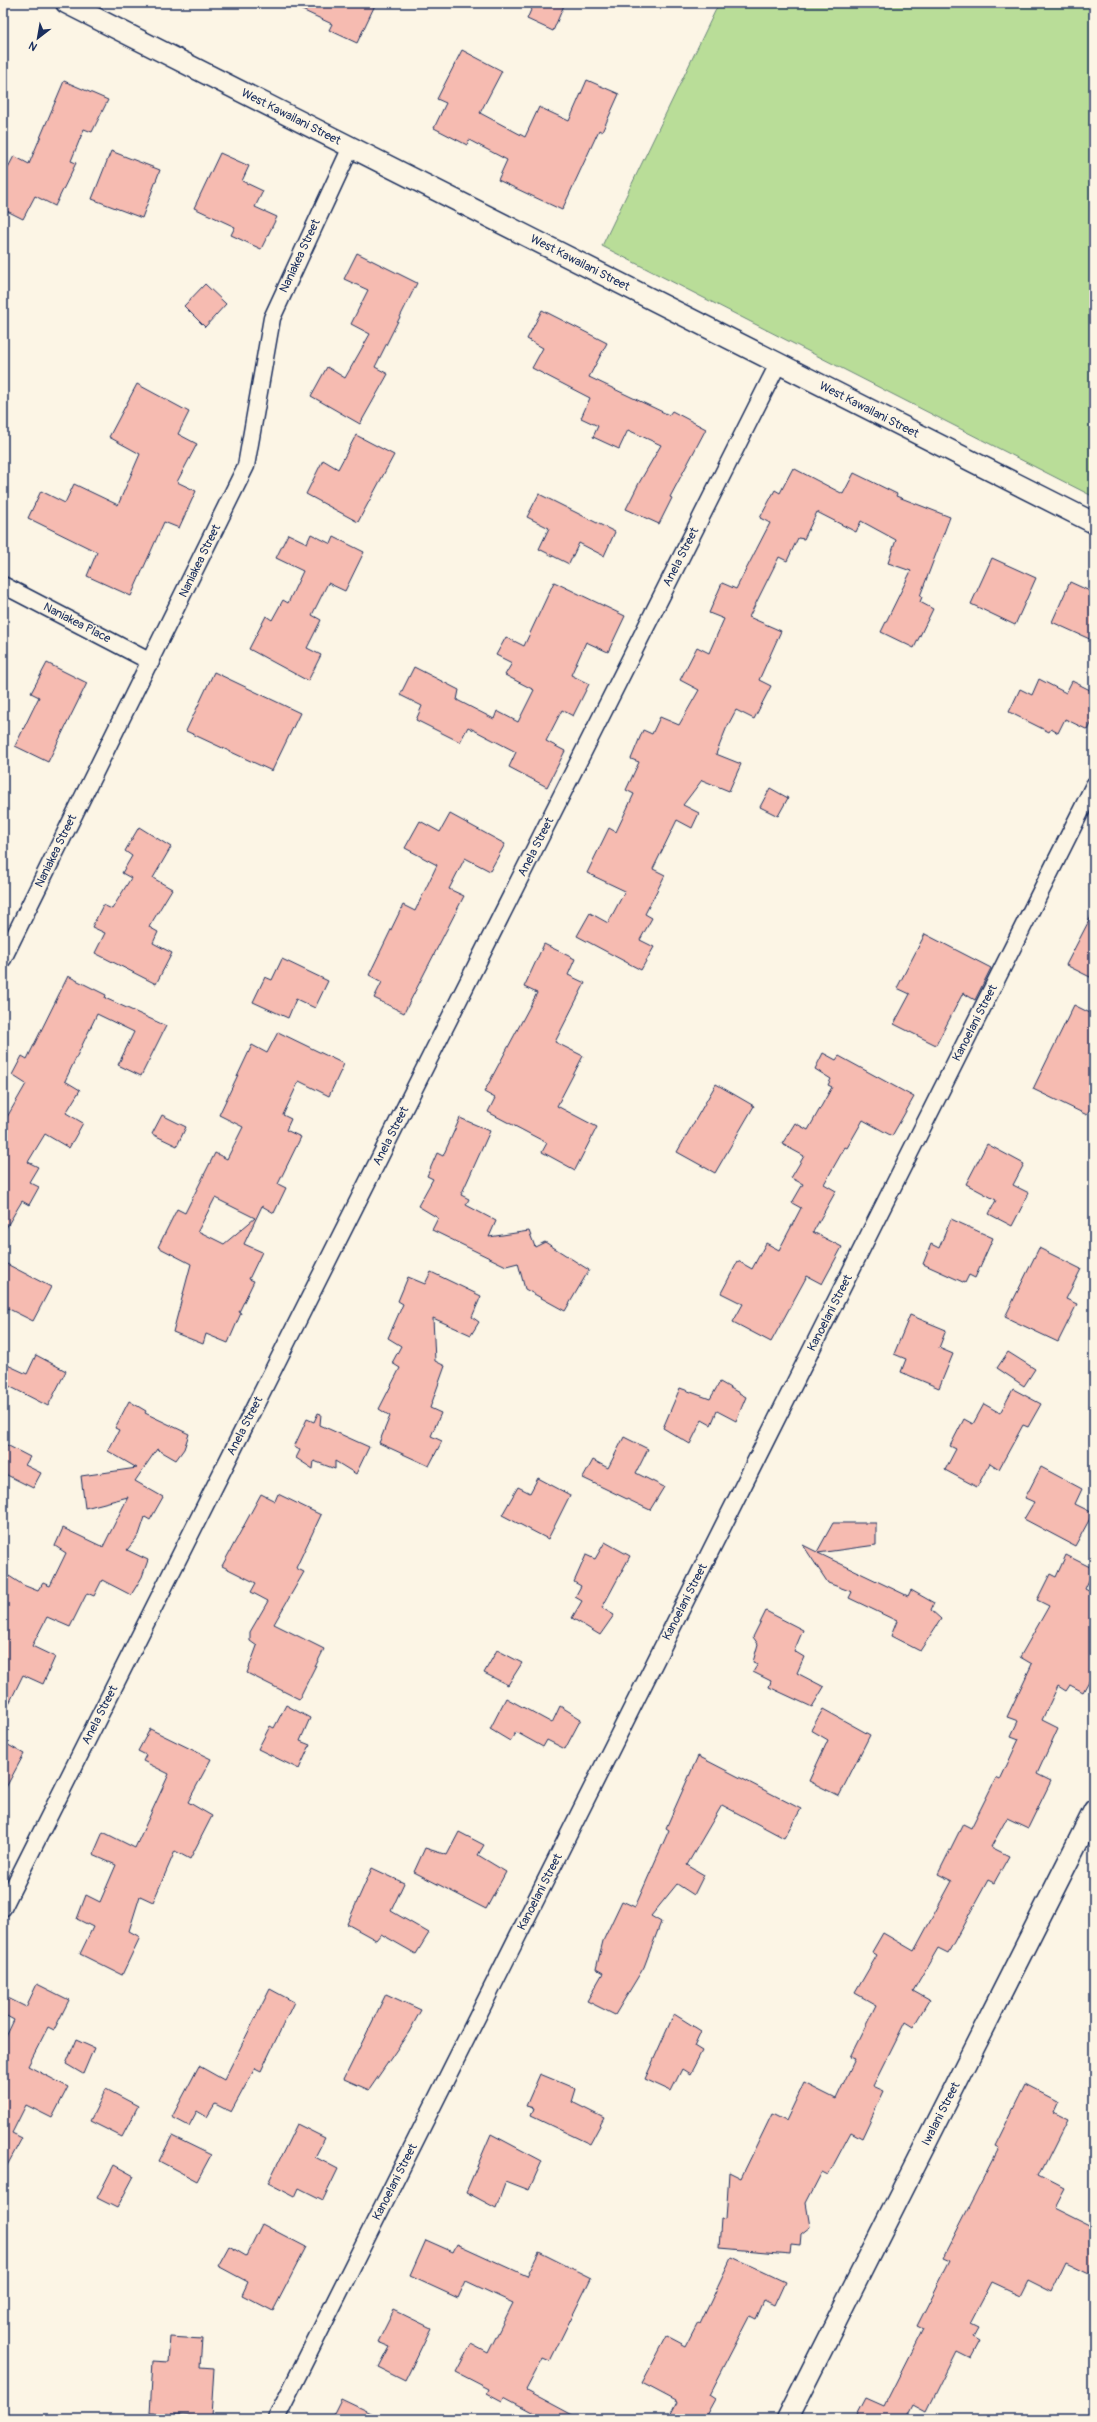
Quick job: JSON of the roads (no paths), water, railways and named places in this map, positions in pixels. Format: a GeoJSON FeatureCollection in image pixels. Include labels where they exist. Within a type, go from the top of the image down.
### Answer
{"type":"FeatureCollection","features":[{"type":"Feature","properties":{"kind":"street","name":"West Kawailani Street"},"geometry":{"type":"LineString","coordinates":[[66,3],[1094,523]]}},
{"type":"Feature","properties":{"kind":"street","name":"Naniakea Street"},"geometry":{"type":"LineString","coordinates":[[3,959],[151,662],[246,466],[272,318],[351,147]]}},
{"type":"Feature","properties":{"kind":"street","name":"Anela Street"},"geometry":{"type":"LineString","coordinates":[[3,1908],[778,364]]}},
{"type":"Feature","properties":{"kind":"street","name":"Naniakea Place"},"geometry":{"type":"LineString","coordinates":[[3,585],[151,662]]}},
{"type":"Feature","properties":{"kind":"street","name":"Kanoelani Street"},"geometry":{"type":"LineString","coordinates":[[276,2419],[1094,785]]}},
{"type":"Feature","properties":{"kind":"street","name":"Iwalani Street"},"geometry":{"type":"LineString","coordinates":[[787,2419],[1094,1810]]}}]}
